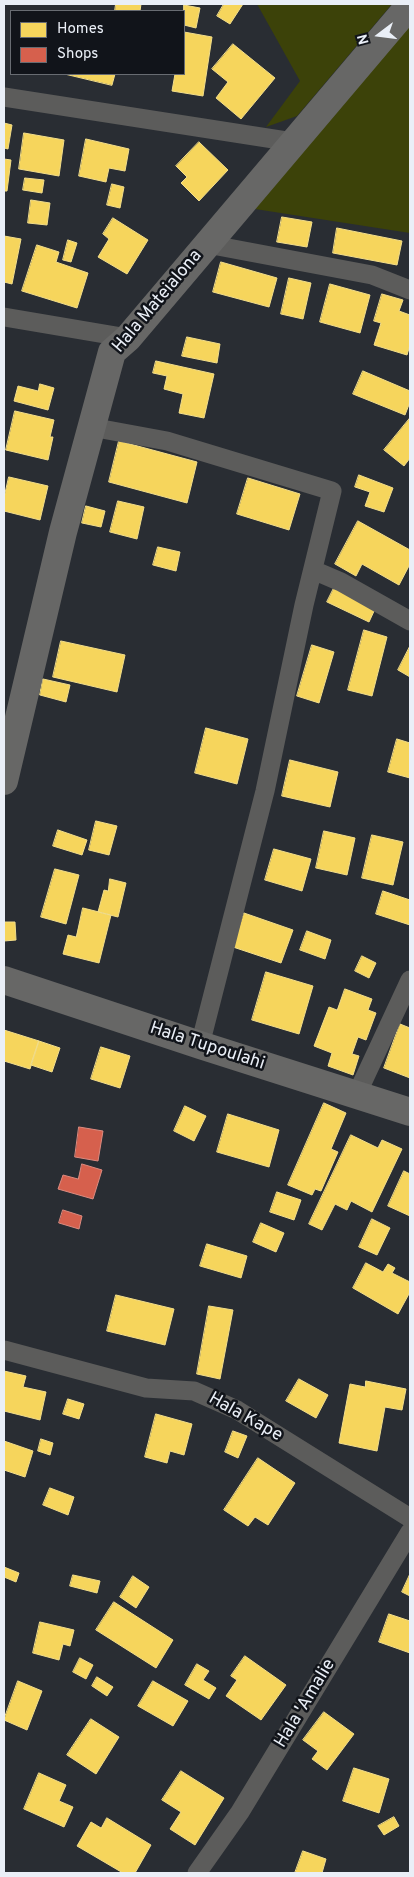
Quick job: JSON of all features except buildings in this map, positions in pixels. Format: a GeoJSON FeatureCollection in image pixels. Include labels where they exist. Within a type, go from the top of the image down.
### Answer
{"type":"FeatureCollection","features":[{"type":"Feature","properties":{"kind":"street","name":"Hala Mateialona"},"geometry":{"type":"LineString","coordinates":[[4,781],[63,532],[112,352],[128,338],[410,5]]}},
{"type":"Feature","properties":{"kind":"street"},"geometry":{"type":"LineString","coordinates":[[4,97],[293,142]]}},
{"type":"Feature","properties":{"kind":"street"},"geometry":{"type":"LineString","coordinates":[[207,244],[372,275],[410,290]]}},
{"type":"Feature","properties":{"kind":"street"},"geometry":{"type":"LineString","coordinates":[[4,317],[128,338]]}},
{"type":"Feature","properties":{"kind":"street"},"geometry":{"type":"LineString","coordinates":[[91,427],[167,441],[332,491],[304,605],[266,791],[200,1045]]}},
{"type":"Feature","properties":{"kind":"street"},"geometry":{"type":"LineString","coordinates":[[313,570],[341,582],[410,621]]}},
{"type":"Feature","properties":{"kind":"street","name":"Hala Tupoulahi"},"geometry":{"type":"LineString","coordinates":[[4,980],[410,1112]]}},
{"type":"Feature","properties":{"kind":"street"},"geometry":{"type":"LineString","coordinates":[[357,1094],[410,980]]}},
{"type":"Feature","properties":{"kind":"street","name":"Hala Kape"},"geometry":{"type":"LineString","coordinates":[[4,1350],[146,1388],[194,1391],[237,1410],[410,1518]]}},
{"type":"Feature","properties":{"kind":"street","name":"Hala 'Amalie"},"geometry":{"type":"LineString","coordinates":[[197,1873],[240,1812],[410,1532]]}},
{"type":"Feature","properties":{"kind":"green space"},"geometry":{"type":"Polygon","coordinates":[[[257,4],[392,4],[297,116],[266,127],[300,81],[257,4]]]}},
{"type":"Feature","properties":{"kind":"green space"},"geometry":{"type":"Polygon","coordinates":[[[410,17],[410,233],[255,209],[410,17]]]}}]}
